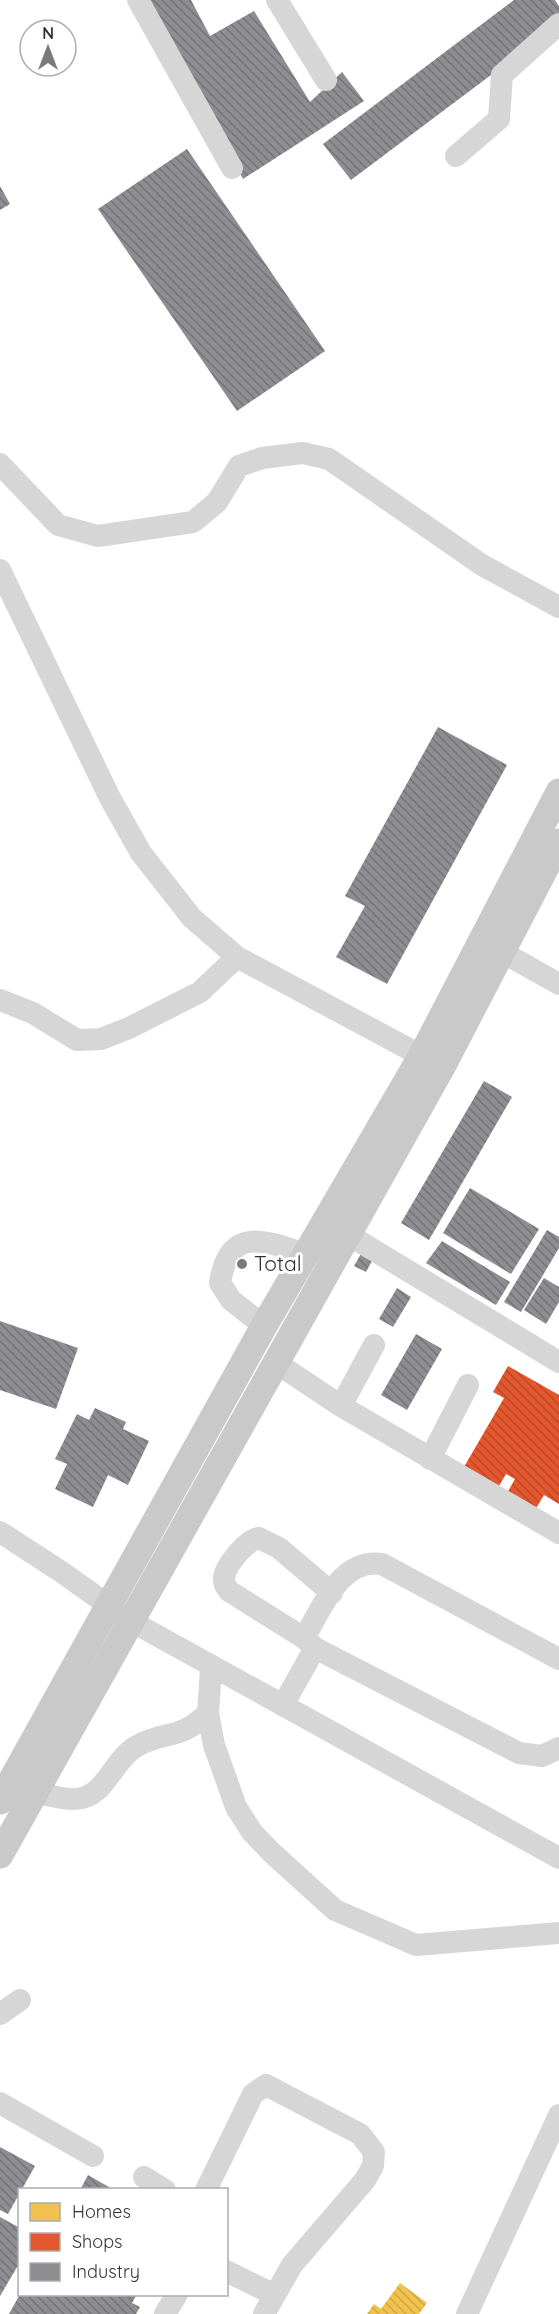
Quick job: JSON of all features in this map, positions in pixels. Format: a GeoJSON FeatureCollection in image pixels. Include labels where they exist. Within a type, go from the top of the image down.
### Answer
{"type":"FeatureCollection","features":[{"type":"Feature","properties":{"kind":"main road"},"geometry":{"type":"LineString","coordinates":[[0,1801],[275,1362],[347,1234],[432,1061],[559,792]]}},
{"type":"Feature","properties":{"kind":"main road"},"geometry":{"type":"LineString","coordinates":[[0,1855],[35,1791],[119,1614],[264,1326],[501,952],[559,842]]}},
{"type":"Feature","properties":{"kind":"street"},"geometry":{"type":"LineString","coordinates":[[138,0],[232,168]]}},
{"type":"Feature","properties":{"kind":"street"},"geometry":{"type":"LineString","coordinates":[[277,0],[326,80]]}},
{"type":"Feature","properties":{"kind":"street"},"geometry":{"type":"LineString","coordinates":[[456,156],[499,119],[501,75],[559,24]]}},
{"type":"Feature","properties":{"kind":"street"},"geometry":{"type":"LineString","coordinates":[[0,464],[58,525],[98,536],[193,522],[216,502],[239,466],[262,458],[303,453],[328,459],[482,565],[559,607]]}},
{"type":"Feature","properties":{"kind":"street"},"geometry":{"type":"LineString","coordinates":[[0,570],[110,798],[141,853],[192,918],[237,957],[432,1061]]}},
{"type":"Feature","properties":{"kind":"street"},"geometry":{"type":"LineString","coordinates":[[501,952],[559,984]]}},
{"type":"Feature","properties":{"kind":"street"},"geometry":{"type":"LineString","coordinates":[[0,1000],[33,1012],[77,1040],[101,1039],[129,1028],[200,992],[237,957]]}},
{"type":"Feature","properties":{"kind":"street"},"geometry":{"type":"LineString","coordinates":[[347,1234],[559,1362]]}},
{"type":"Feature","properties":{"kind":"street"},"geometry":{"type":"LineString","coordinates":[[264,1326],[231,1300],[220,1283],[223,1263],[240,1243],[259,1239],[308,1255]]}},
{"type":"Feature","properties":{"kind":"street"},"geometry":{"type":"LineString","coordinates":[[341,1406],[374,1345]]}},
{"type":"Feature","properties":{"kind":"street"},"geometry":{"type":"LineString","coordinates":[[275,1362],[341,1406],[429,1459],[559,1533]]}},
{"type":"Feature","properties":{"kind":"street"},"geometry":{"type":"LineString","coordinates":[[429,1459],[468,1385]]}},
{"type":"Feature","properties":{"kind":"street"},"geometry":{"type":"LineString","coordinates":[[0,1533],[63,1573],[119,1614],[211,1668],[283,1705],[559,1858]]}},
{"type":"Feature","properties":{"kind":"street"},"geometry":{"type":"LineString","coordinates":[[332,1593],[279,1548],[259,1538],[246,1543],[224,1575],[225,1585],[229,1591],[309,1643],[519,1754],[542,1756],[559,1748]]}},
{"type":"Feature","properties":{"kind":"street"},"geometry":{"type":"LineString","coordinates":[[283,1705],[332,1593],[349,1570],[369,1562],[382,1564],[559,1659]]}},
{"type":"Feature","properties":{"kind":"street"},"geometry":{"type":"LineString","coordinates":[[211,1668],[208,1713],[217,1756],[236,1808],[265,1845],[335,1910],[416,1945],[559,1933]]}},
{"type":"Feature","properties":{"kind":"street"},"geometry":{"type":"LineString","coordinates":[[35,1791],[46,1795],[80,1799],[92,1795],[120,1759],[138,1746],[185,1732],[208,1713]]}},
{"type":"Feature","properties":{"kind":"street"},"geometry":{"type":"LineString","coordinates":[[0,2014],[20,2000]]}},
{"type":"Feature","properties":{"kind":"street"},"geometry":{"type":"LineString","coordinates":[[207,2188],[253,2094],[266,2085],[360,2134],[374,2152],[373,2166],[364,2180],[292,2265],[270,2304],[228,2272]]}},
{"type":"Feature","properties":{"kind":"street"},"geometry":{"type":"LineString","coordinates":[[0,2103],[93,2156]]}},
{"type":"Feature","properties":{"kind":"street"},"geometry":{"type":"LineString","coordinates":[[467,2314],[559,2115]]}},
{"type":"Feature","properties":{"kind":"street"},"geometry":{"type":"LineString","coordinates":[[144,2177],[162,2188]]}},
{"type":"Feature","properties":{"kind":"street"},"geometry":{"type":"LineString","coordinates":[[165,2314],[176,2296]]}},
{"type":"Feature","properties":{"kind":"building: Homes"},"geometry":{"type":"Polygon","coordinates":[[[400,2283],[427,2303],[419,2314],[367,2314],[374,2304],[381,2309],[400,2283]]]}},
{"type":"Feature","properties":{"kind":"building: Shops"},"geometry":{"type":"Polygon","coordinates":[[[508,1366],[559,1395],[559,1504],[544,1495],[535,1510],[507,1493],[515,1479],[506,1474],[499,1486],[464,1467],[504,1398],[493,1392],[508,1366]]]}},
{"type":"Feature","properties":{"kind":"building: Industry"},"geometry":{"type":"Polygon","coordinates":[[[148,0],[191,0],[210,36],[254,11],[310,102],[342,72],[364,101],[243,179],[148,0]]]}},
{"type":"Feature","properties":{"kind":"building: Industry"},"geometry":{"type":"Polygon","coordinates":[[[514,0],[555,0],[559,6],[559,15],[527,48],[351,180],[323,144],[514,0]]]}},
{"type":"Feature","properties":{"kind":"building: Industry"},"geometry":{"type":"Polygon","coordinates":[[[187,149],[325,351],[237,411],[98,209],[187,149]]]}},
{"type":"Feature","properties":{"kind":"building: Industry"},"geometry":{"type":"Polygon","coordinates":[[[0,186],[10,204],[0,210],[0,186]]]}},
{"type":"Feature","properties":{"kind":"building: Industry"},"geometry":{"type":"Polygon","coordinates":[[[438,727],[507,765],[387,984],[336,957],[365,906],[345,896],[438,727]]]}},
{"type":"Feature","properties":{"kind":"building: Industry"},"geometry":{"type":"Polygon","coordinates":[[[484,1081],[512,1097],[429,1240],[401,1223],[484,1081]]]}},
{"type":"Feature","properties":{"kind":"building: Industry"},"geometry":{"type":"Polygon","coordinates":[[[470,1188],[539,1229],[511,1274],[443,1233],[470,1188]]]}},
{"type":"Feature","properties":{"kind":"building: Industry"},"geometry":{"type":"Polygon","coordinates":[[[547,1230],[559,1237],[559,1248],[521,1312],[504,1302],[547,1230]]]}},
{"type":"Feature","properties":{"kind":"building: Industry"},"geometry":{"type":"Polygon","coordinates":[[[442,1241],[510,1282],[496,1305],[426,1263],[442,1241]]]}},
{"type":"Feature","properties":{"kind":"building: Industry"},"geometry":{"type":"Polygon","coordinates":[[[362,1252],[373,1259],[366,1272],[354,1266],[362,1252]]]}},
{"type":"Feature","properties":{"kind":"building: Industry"},"geometry":{"type":"Polygon","coordinates":[[[544,1278],[559,1287],[559,1302],[546,1324],[524,1310],[544,1278]]]}},
{"type":"Feature","properties":{"kind":"building: Industry"},"geometry":{"type":"Polygon","coordinates":[[[397,1288],[411,1297],[393,1327],[379,1319],[397,1288]]]}},
{"type":"Feature","properties":{"kind":"building: Industry"},"geometry":{"type":"Polygon","coordinates":[[[0,1321],[78,1348],[56,1409],[0,1390],[0,1321]]]}},
{"type":"Feature","properties":{"kind":"building: Industry"},"geometry":{"type":"Polygon","coordinates":[[[416,1334],[442,1349],[407,1410],[381,1395],[416,1334]]]}},
{"type":"Feature","properties":{"kind":"building: Industry"},"geometry":{"type":"Polygon","coordinates":[[[95,1408],[126,1422],[123,1429],[149,1441],[128,1485],[108,1475],[93,1507],[55,1489],[67,1464],[55,1459],[77,1414],[89,1420],[95,1408]]]}},
{"type":"Feature","properties":{"kind":"building: Industry"},"geometry":{"type":"Polygon","coordinates":[[[0,2147],[35,2166],[23,2188],[18,2188],[18,2196],[8,2214],[0,2210],[0,2147]]]}},
{"type":"Feature","properties":{"kind":"building: Industry"},"geometry":{"type":"Polygon","coordinates":[[[88,2175],[111,2188],[81,2188],[88,2175]]]}},
{"type":"Feature","properties":{"kind":"building: Industry"},"geometry":{"type":"Polygon","coordinates":[[[0,2217],[18,2227],[18,2265],[0,2296],[0,2217]]]}},
{"type":"Feature","properties":{"kind":"building: Industry"},"geometry":{"type":"Polygon","coordinates":[[[19,2296],[136,2296],[132,2303],[140,2307],[136,2314],[9,2314],[19,2296]]]}},
{"type":"Feature","properties":{"kind":"place","name":"Total"},"geometry":{"type":"Point","coordinates":[242,1264]}}]}
